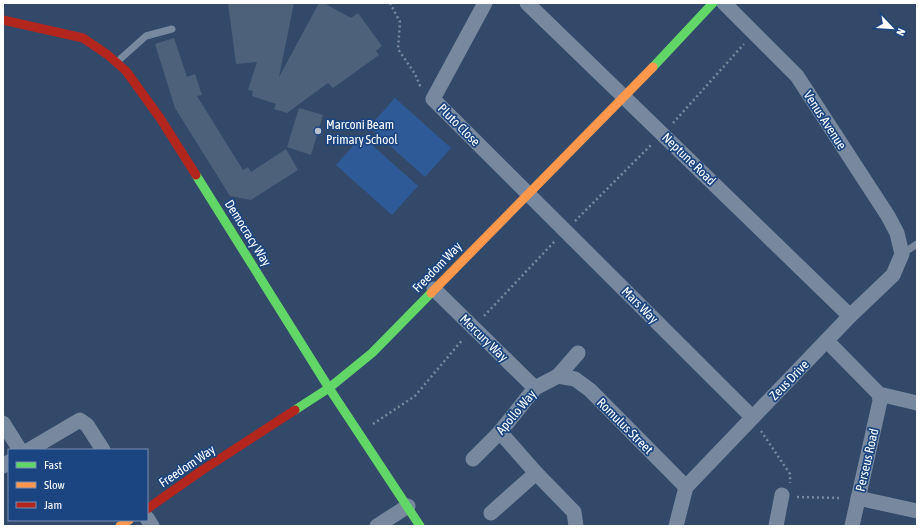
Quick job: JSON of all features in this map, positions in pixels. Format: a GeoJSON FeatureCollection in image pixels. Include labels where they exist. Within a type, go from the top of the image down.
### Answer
{"type":"FeatureCollection","features":[{"type":"Feature","properties":{"kind":"street","name":"Pluto Close"},"geometry":{"type":"LineString","coordinates":[[485,3],[433,99],[528,193]]}},
{"type":"Feature","properties":{"kind":"street","name":"Neptune Road"},"geometry":{"type":"LineString","coordinates":[[527,3],[850,316]]}},
{"type":"Feature","properties":{"kind":"street","name":"Freedom Way"},"geometry":{"type":"LineString","coordinates":[[148,508],[201,471],[329,388],[372,353],[624,97],[713,3]]}},
{"type":"Feature","properties":{"kind":"street","name":"Venus Avenue"},"geometry":{"type":"LineString","coordinates":[[724,3],[797,76],[888,216],[897,233],[902,254]]}},
{"type":"Feature","properties":{"kind":"street","name":"Democracy Way"},"geometry":{"type":"LineString","coordinates":[[3,20],[83,38],[126,71],[160,118],[329,388],[420,526]]}},
{"type":"Feature","properties":{"kind":"street","name":"Mars Way"},"geometry":{"type":"LineString","coordinates":[[528,193],[752,417]]}},
{"type":"Feature","properties":{"kind":"street","name":"Zeus Drive"},"geometry":{"type":"LineString","coordinates":[[676,526],[686,487],[850,316],[893,275],[902,254]]}},
{"type":"Feature","properties":{"kind":"street","name":"Mercury Way"},"geometry":{"type":"LineString","coordinates":[[434,289],[535,388]]}},
{"type":"Feature","properties":{"kind":"street"},"geometry":{"type":"LineString","coordinates":[[826,341],[879,394],[917,403]]}},
{"type":"Feature","properties":{"kind":"street","name":"Apollo Way"},"geometry":{"type":"LineString","coordinates":[[473,459],[500,432],[535,388],[558,376],[578,353]]}},
{"type":"Feature","properties":{"kind":"street","name":"Romulus Street"},"geometry":{"type":"LineString","coordinates":[[558,376],[575,379],[590,390],[686,487]]}},
{"type":"Feature","properties":{"kind":"street","name":"Perseus Road"},"geometry":{"type":"LineString","coordinates":[[852,526],[879,406],[879,394]]}},
{"type":"Feature","properties":{"kind":"street"},"geometry":{"type":"LineString","coordinates":[[31,449],[78,420],[81,420],[90,430],[102,449]]}},
{"type":"Feature","properties":{"kind":"street"},"geometry":{"type":"LineString","coordinates":[[3,423],[19,449]]}},
{"type":"Feature","properties":{"kind":"street"},"geometry":{"type":"LineString","coordinates":[[500,432],[536,473],[574,512],[576,526]]}},
{"type":"Feature","properties":{"kind":"street"},"geometry":{"type":"LineString","coordinates":[[491,514],[536,473]]}},
{"type":"Feature","properties":{"kind":"street"},"geometry":{"type":"LineString","coordinates":[[776,526],[786,496]]}},
{"type":"Feature","properties":{"kind":"street"},"geometry":{"type":"LineString","coordinates":[[858,498],[917,511]]}},
{"type":"Feature","properties":{"kind":"street"},"geometry":{"type":"LineString","coordinates":[[377,526],[408,506]]}},
{"type":"Feature","properties":{"kind":"lane"},"geometry":{"type":"LineString","coordinates":[[116,62],[146,36],[172,29]]}},
{"type":"Feature","properties":{"kind":"lane"},"geometry":{"type":"LineString","coordinates":[[902,254],[917,244]]}},
{"type":"Feature","properties":{"kind":"path"},"geometry":{"type":"LineString","coordinates":[[390,3],[400,22],[398,49],[415,74],[422,90]]}},
{"type":"Feature","properties":{"kind":"path"},"geometry":{"type":"LineString","coordinates":[[752,417],[790,474],[786,496],[858,498]]}},
{"type":"Feature","properties":{"kind":"shaded area"},"geometry":{"type":"Polygon","coordinates":[[[395,98],[451,148],[425,177],[369,127],[395,98]]]}},
{"type":"Feature","properties":{"kind":"shaded area"},"geometry":{"type":"Polygon","coordinates":[[[362,136],[418,186],[392,215],[336,165],[362,136]]]}},
{"type":"Feature","properties":{"kind":"building"},"geometry":{"type":"Polygon","coordinates":[[[228,3],[294,3],[279,77],[319,3],[324,3],[351,18],[358,13],[382,46],[376,51],[379,55],[333,88],[328,83],[287,113],[274,109],[276,104],[252,96],[253,91],[248,90],[257,62],[236,64],[228,3]]]}},
{"type":"Feature","properties":{"kind":"building"},"geometry":{"type":"Polygon","coordinates":[[[174,38],[187,77],[195,74],[202,95],[197,96],[243,170],[248,167],[251,172],[286,149],[298,170],[251,200],[230,196],[175,108],[155,44],[174,38]]]}},
{"type":"Feature","properties":{"kind":"building"},"geometry":{"type":"Polygon","coordinates":[[[299,108],[323,115],[311,155],[287,147],[299,108]]]}},
{"type":"Feature","properties":{"kind":"traffic: fast"},"geometry":{"type":"LineString","coordinates":[[653,67],[713,3]]}},
{"type":"Feature","properties":{"kind":"traffic: fast"},"geometry":{"type":"LineString","coordinates":[[196,175],[329,388],[420,526]]}},
{"type":"Feature","properties":{"kind":"traffic: fast"},"geometry":{"type":"LineString","coordinates":[[295,410],[329,388],[372,353],[431,293]]}},
{"type":"Feature","properties":{"kind":"traffic: slow"},"geometry":{"type":"LineString","coordinates":[[431,293],[653,67]]}},
{"type":"Feature","properties":{"kind":"traffic: slow"},"geometry":{"type":"LineString","coordinates":[[120,526],[128,521]]}},
{"type":"Feature","properties":{"kind":"traffic: jam"},"geometry":{"type":"LineString","coordinates":[[3,20],[83,38],[108,55],[126,71],[160,118],[196,175]]}},
{"type":"Feature","properties":{"kind":"traffic: jam"},"geometry":{"type":"LineString","coordinates":[[148,508],[201,471],[295,410]]}},
{"type":"Feature","properties":{"kind":"place","name":"Marconi Beam Primary School"},"geometry":{"type":"Point","coordinates":[318,131]}}]}
